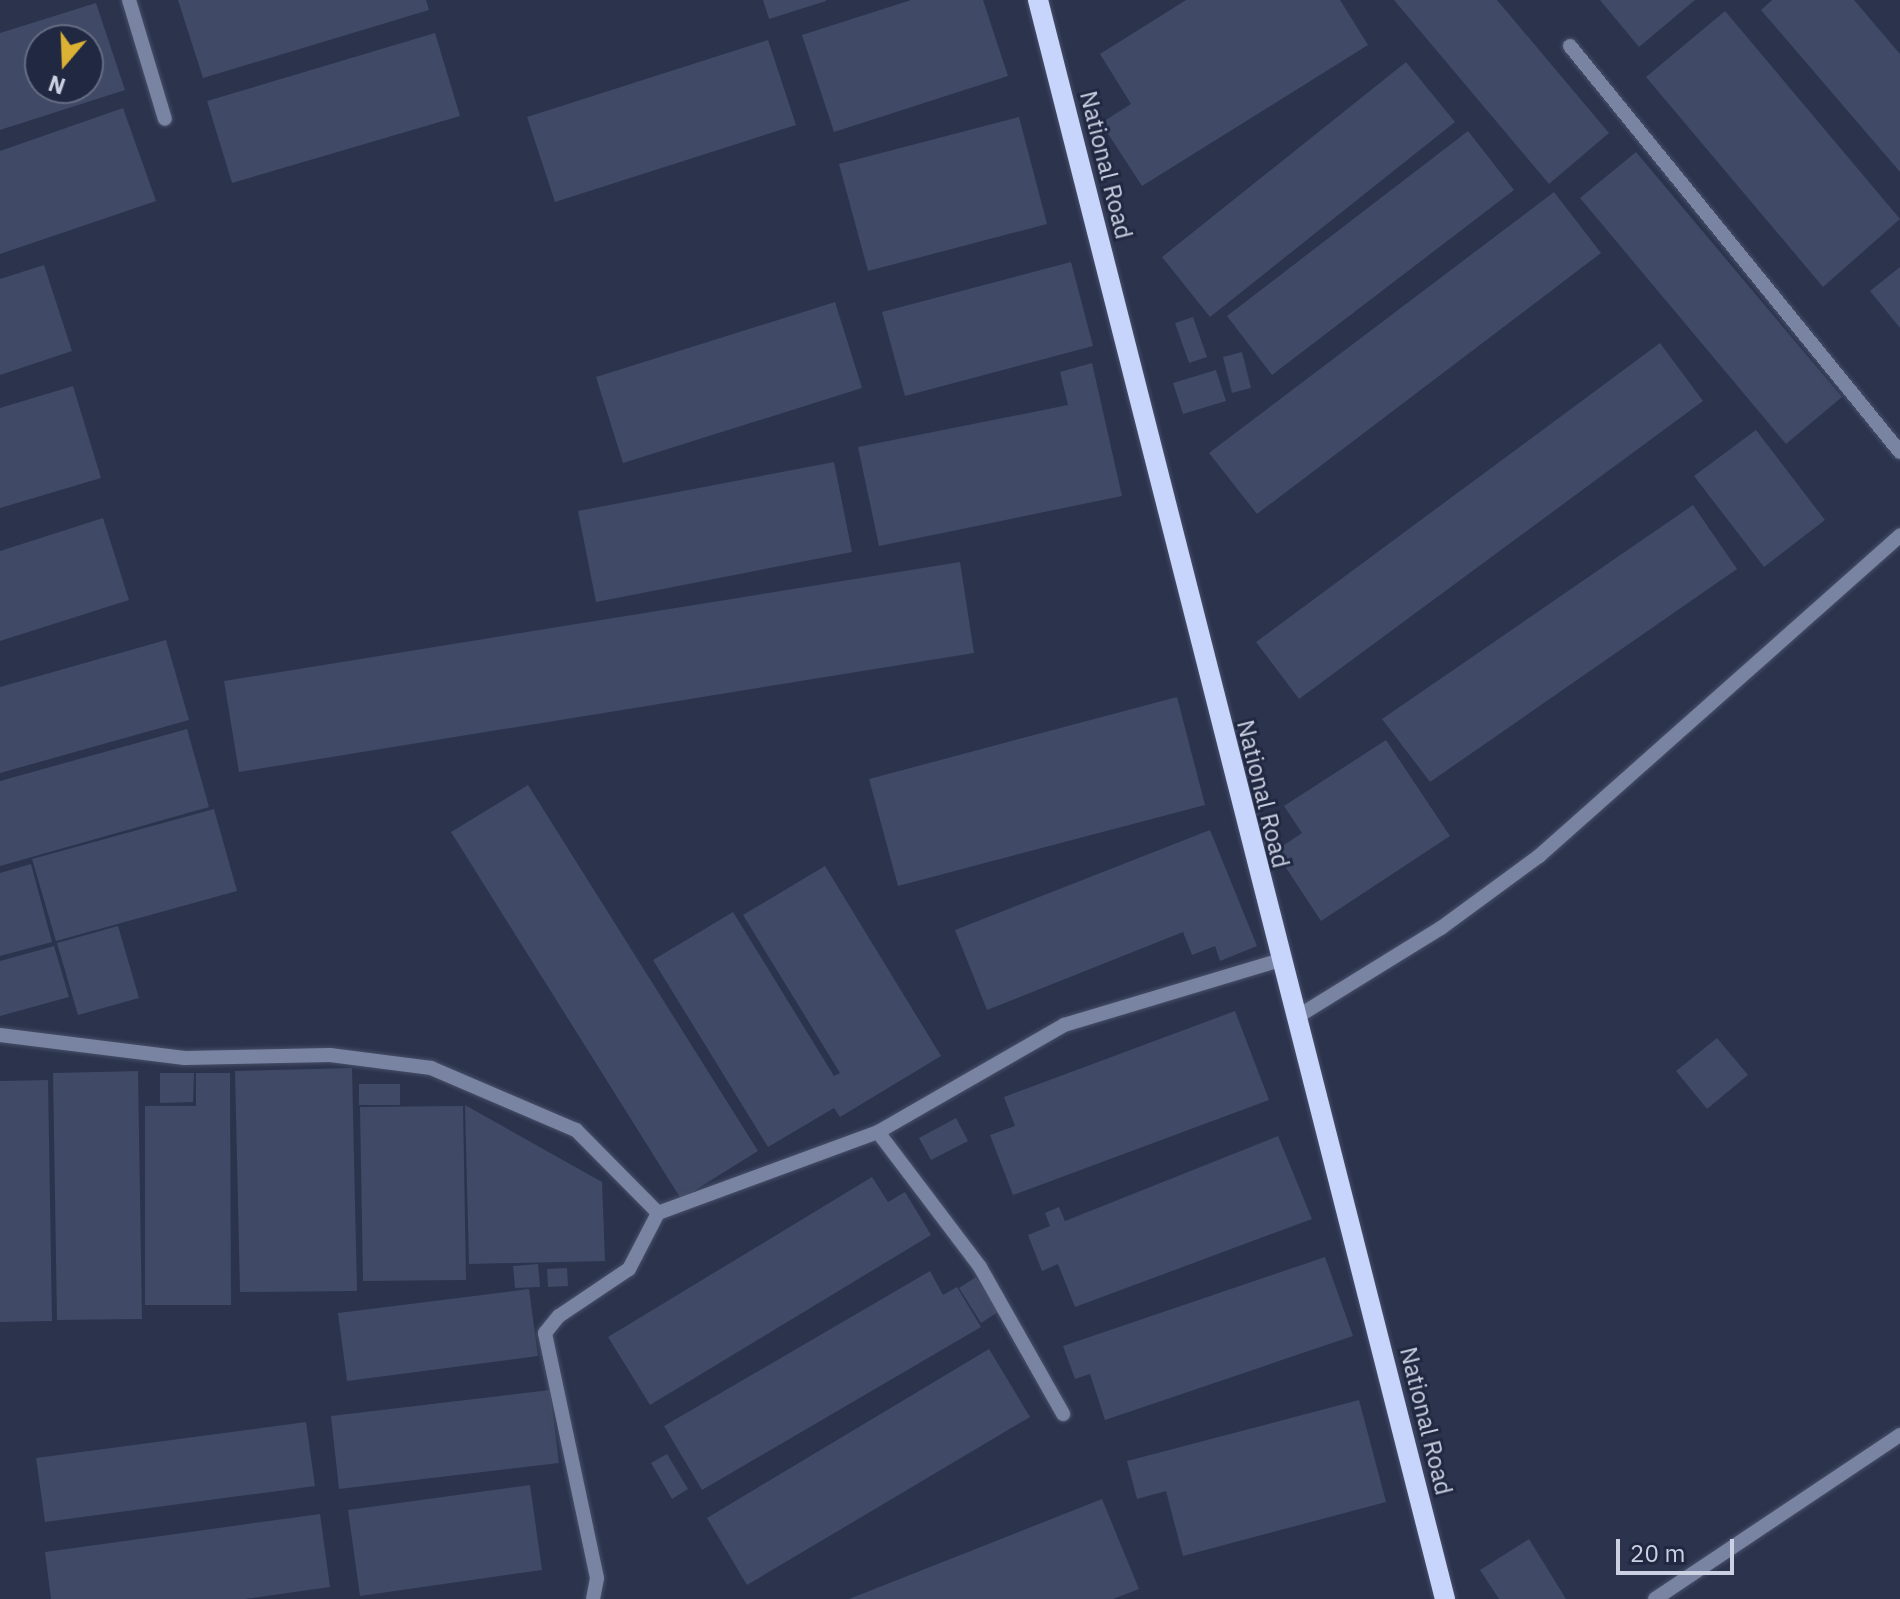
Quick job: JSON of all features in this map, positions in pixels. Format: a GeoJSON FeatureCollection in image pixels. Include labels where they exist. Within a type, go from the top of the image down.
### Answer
{"type":"FeatureCollection","features":[{"type":"Feature","properties":{"kind":"main road","name":"National Road"},"geometry":{"type":"LineString","coordinates":[[1038,0],[1278,961],[1445,1599]]}},
{"type":"Feature","properties":{"kind":"street"},"geometry":{"type":"LineString","coordinates":[[129,0],[165,119]]}},
{"type":"Feature","properties":{"kind":"street"},"geometry":{"type":"LineString","coordinates":[[1570,46],[1900,452]]}},
{"type":"Feature","properties":{"kind":"street"},"geometry":{"type":"LineString","coordinates":[[1295,1018],[1441,928],[1539,856],[1900,535]]}},
{"type":"Feature","properties":{"kind":"street"},"geometry":{"type":"LineString","coordinates":[[593,1599],[597,1578],[545,1333],[629,1269],[658,1213],[878,1132],[1064,1025],[1278,961]]}},
{"type":"Feature","properties":{"kind":"street"},"geometry":{"type":"LineString","coordinates":[[0,1035],[185,1058],[330,1055],[431,1068],[576,1130],[658,1213]]}},
{"type":"Feature","properties":{"kind":"street"},"geometry":{"type":"LineString","coordinates":[[878,1132],[980,1267],[1063,1414]]}},
{"type":"Feature","properties":{"kind":"street"},"geometry":{"type":"LineString","coordinates":[[1655,1599],[1900,1435]]}},
{"type":"Feature","properties":{"kind":"building"},"geometry":{"type":"Polygon","coordinates":[[[178,0],[426,0],[429,10],[203,78],[178,0]]]}},
{"type":"Feature","properties":{"kind":"building"},"geometry":{"type":"Polygon","coordinates":[[[763,0],[826,0],[826,1],[769,19],[763,0]]]}},
{"type":"Feature","properties":{"kind":"building"},"geometry":{"type":"Polygon","coordinates":[[[911,0],[983,0],[1008,76],[834,132],[802,35],[911,0]]]}},
{"type":"Feature","properties":{"kind":"building"},"geometry":{"type":"Polygon","coordinates":[[[1186,0],[1340,0],[1368,45],[1142,186],[1101,123],[1131,104],[1100,54],[1186,0]]]}},
{"type":"Feature","properties":{"kind":"building"},"geometry":{"type":"Polygon","coordinates":[[[1394,0],[1497,0],[1609,133],[1549,184],[1394,0]]]}},
{"type":"Feature","properties":{"kind":"building"},"geometry":{"type":"Polygon","coordinates":[[[1600,0],[1695,0],[1639,47],[1600,0]]]}},
{"type":"Feature","properties":{"kind":"building"},"geometry":{"type":"Polygon","coordinates":[[[1772,0],[1854,0],[1900,54],[1900,172],[1761,10],[1772,0]]]}},
{"type":"Feature","properties":{"kind":"building"},"geometry":{"type":"Polygon","coordinates":[[[96,3],[103,24],[29,24],[96,3]]]}},
{"type":"Feature","properties":{"kind":"building"},"geometry":{"type":"Polygon","coordinates":[[[1725,11],[1900,219],[1823,287],[1646,77],[1725,11]]]}},
{"type":"Feature","properties":{"kind":"building"},"geometry":{"type":"Polygon","coordinates":[[[24,26],[24,104],[81,104],[0,130],[0,33],[24,26]]]}},
{"type":"Feature","properties":{"kind":"building"},"geometry":{"type":"Polygon","coordinates":[[[104,27],[125,90],[104,97],[104,27]]]}},
{"type":"Feature","properties":{"kind":"building"},"geometry":{"type":"Polygon","coordinates":[[[435,33],[460,116],[232,183],[207,101],[435,33]]]}},
{"type":"Feature","properties":{"kind":"building"},"geometry":{"type":"Polygon","coordinates":[[[768,40],[796,125],[555,202],[527,117],[768,40]]]}},
{"type":"Feature","properties":{"kind":"building"},"geometry":{"type":"Polygon","coordinates":[[[1406,62],[1455,122],[1210,317],[1162,257],[1406,62]]]}},
{"type":"Feature","properties":{"kind":"building"},"geometry":{"type":"Polygon","coordinates":[[[123,108],[156,201],[0,254],[0,151],[123,108]]]}},
{"type":"Feature","properties":{"kind":"building"},"geometry":{"type":"Polygon","coordinates":[[[1019,117],[1047,224],[868,271],[839,164],[1019,117]]]}},
{"type":"Feature","properties":{"kind":"building"},"geometry":{"type":"Polygon","coordinates":[[[1468,131],[1514,190],[1272,375],[1227,316],[1468,131]]]}},
{"type":"Feature","properties":{"kind":"building"},"geometry":{"type":"Polygon","coordinates":[[[1636,152],[1842,397],[1786,444],[1580,198],[1636,152]]]}},
{"type":"Feature","properties":{"kind":"building"},"geometry":{"type":"Polygon","coordinates":[[[1554,192],[1601,253],[1257,514],[1209,453],[1554,192]]]}},
{"type":"Feature","properties":{"kind":"building"},"geometry":{"type":"Polygon","coordinates":[[[1071,262],[1093,346],[905,396],[882,312],[1071,262]]]}},
{"type":"Feature","properties":{"kind":"building"},"geometry":{"type":"Polygon","coordinates":[[[44,265],[72,351],[0,375],[0,279],[44,265]]]}},
{"type":"Feature","properties":{"kind":"building"},"geometry":{"type":"Polygon","coordinates":[[[1900,267],[1900,328],[1870,291],[1900,267]]]}},
{"type":"Feature","properties":{"kind":"building"},"geometry":{"type":"Polygon","coordinates":[[[835,302],[862,388],[623,463],[596,377],[835,302]]]}},
{"type":"Feature","properties":{"kind":"building"},"geometry":{"type":"Polygon","coordinates":[[[1193,317],[1207,357],[1189,363],[1175,323],[1193,317]]]}},
{"type":"Feature","properties":{"kind":"building"},"geometry":{"type":"Polygon","coordinates":[[[1660,343],[1703,401],[1299,699],[1256,642],[1660,343]]]}},
{"type":"Feature","properties":{"kind":"building"},"geometry":{"type":"Polygon","coordinates":[[[1242,352],[1251,388],[1232,393],[1223,357],[1242,352]]]}},
{"type":"Feature","properties":{"kind":"building"},"geometry":{"type":"Polygon","coordinates":[[[1092,363],[1122,496],[879,546],[858,447],[1068,405],[1060,372],[1092,363]]]}},
{"type":"Feature","properties":{"kind":"building"},"geometry":{"type":"Polygon","coordinates":[[[1216,370],[1226,401],[1183,414],[1173,383],[1216,370]]]}},
{"type":"Feature","properties":{"kind":"building"},"geometry":{"type":"Polygon","coordinates":[[[73,386],[101,478],[0,508],[0,408],[73,386]]]}},
{"type":"Feature","properties":{"kind":"building"},"geometry":{"type":"Polygon","coordinates":[[[1756,430],[1825,520],[1764,567],[1694,476],[1756,430]]]}},
{"type":"Feature","properties":{"kind":"building"},"geometry":{"type":"Polygon","coordinates":[[[834,462],[852,552],[596,602],[578,511],[834,462]]]}},
{"type":"Feature","properties":{"kind":"building"},"geometry":{"type":"Polygon","coordinates":[[[1693,505],[1737,569],[1430,782],[1382,719],[1693,505]]]}},
{"type":"Feature","properties":{"kind":"building"},"geometry":{"type":"Polygon","coordinates":[[[103,518],[129,600],[0,641],[0,551],[103,518]]]}},
{"type":"Feature","properties":{"kind":"building"},"geometry":{"type":"Polygon","coordinates":[[[960,562],[974,653],[239,772],[224,681],[960,562]]]}},
{"type":"Feature","properties":{"kind":"building"},"geometry":{"type":"Polygon","coordinates":[[[166,640],[189,720],[0,773],[0,687],[166,640]]]}},
{"type":"Feature","properties":{"kind":"building"},"geometry":{"type":"Polygon","coordinates":[[[1177,697],[1205,805],[898,886],[869,779],[1177,697]]]}},
{"type":"Feature","properties":{"kind":"building"},"geometry":{"type":"Polygon","coordinates":[[[187,729],[209,807],[0,866],[0,781],[187,729]]]}},
{"type":"Feature","properties":{"kind":"building"},"geometry":{"type":"Polygon","coordinates":[[[1386,740],[1450,836],[1321,921],[1275,851],[1302,833],[1284,806],[1386,740]]]}},
{"type":"Feature","properties":{"kind":"building"},"geometry":{"type":"Polygon","coordinates":[[[528,785],[758,1151],[681,1199],[451,832],[528,785]]]}},
{"type":"Feature","properties":{"kind":"building"},"geometry":{"type":"Polygon","coordinates":[[[214,809],[237,891],[56,941],[32,859],[214,809]]]}},
{"type":"Feature","properties":{"kind":"building"},"geometry":{"type":"Polygon","coordinates":[[[1210,830],[1257,946],[1220,961],[1215,946],[1192,955],[1183,932],[987,1010],[955,930],[1210,830]]]}},
{"type":"Feature","properties":{"kind":"building"},"geometry":{"type":"Polygon","coordinates":[[[31,864],[52,942],[0,956],[0,873],[31,864]]]}},
{"type":"Feature","properties":{"kind":"building"},"geometry":{"type":"Polygon","coordinates":[[[825,866],[941,1056],[840,1117],[834,1108],[768,1147],[653,960],[733,912],[834,1076],[840,1073],[743,915],[825,866]]]}},
{"type":"Feature","properties":{"kind":"building"},"geometry":{"type":"Polygon","coordinates":[[[118,926],[139,998],[78,1015],[57,943],[118,926]]]}},
{"type":"Feature","properties":{"kind":"building"},"geometry":{"type":"Polygon","coordinates":[[[54,946],[69,997],[0,1016],[0,961],[54,946]]]}},
{"type":"Feature","properties":{"kind":"building"},"geometry":{"type":"Polygon","coordinates":[[[1235,1011],[1269,1100],[1013,1195],[990,1135],[1015,1126],[1004,1097],[1235,1011]]]}},
{"type":"Feature","properties":{"kind":"building"},"geometry":{"type":"Polygon","coordinates":[[[1717,1038],[1748,1075],[1707,1109],[1676,1071],[1717,1038]]]}},
{"type":"Feature","properties":{"kind":"building"},"geometry":{"type":"Polygon","coordinates":[[[352,1068],[357,1291],[240,1292],[235,1071],[352,1068]]]}},
{"type":"Feature","properties":{"kind":"building"},"geometry":{"type":"Polygon","coordinates":[[[138,1071],[142,1319],[57,1320],[53,1073],[138,1071]]]}},
{"type":"Feature","properties":{"kind":"building"},"geometry":{"type":"Polygon","coordinates":[[[160,1073],[194,1073],[193,1102],[160,1103],[160,1073]]]}},
{"type":"Feature","properties":{"kind":"building"},"geometry":{"type":"Polygon","coordinates":[[[196,1073],[230,1073],[231,1305],[145,1305],[145,1106],[196,1106],[196,1073]]]}},
{"type":"Feature","properties":{"kind":"building"},"geometry":{"type":"Polygon","coordinates":[[[48,1080],[52,1321],[0,1322],[0,1081],[48,1080]]]}},
{"type":"Feature","properties":{"kind":"building"},"geometry":{"type":"Polygon","coordinates":[[[359,1084],[400,1084],[400,1105],[359,1105],[359,1084]]]}},
{"type":"Feature","properties":{"kind":"building"},"geometry":{"type":"Polygon","coordinates":[[[465,1105],[602,1182],[605,1261],[469,1264],[465,1105]]]}},
{"type":"Feature","properties":{"kind":"building"},"geometry":{"type":"Polygon","coordinates":[[[463,1106],[466,1280],[363,1281],[360,1107],[463,1106]]]}},
{"type":"Feature","properties":{"kind":"building"},"geometry":{"type":"Polygon","coordinates":[[[956,1118],[968,1141],[931,1160],[919,1138],[956,1118]]]}},
{"type":"Feature","properties":{"kind":"building"},"geometry":{"type":"Polygon","coordinates":[[[1278,1136],[1312,1219],[1075,1307],[1058,1264],[1042,1271],[1028,1235],[1050,1226],[1045,1213],[1059,1207],[1065,1221],[1278,1136]]]}},
{"type":"Feature","properties":{"kind":"building"},"geometry":{"type":"Polygon","coordinates":[[[872,1177],[888,1202],[905,1192],[931,1235],[650,1405],[608,1337],[872,1177]]]}},
{"type":"Feature","properties":{"kind":"building"},"geometry":{"type":"Polygon","coordinates":[[[1325,1257],[1353,1336],[1105,1420],[1090,1374],[1075,1379],[1063,1346],[1325,1257]]]}},
{"type":"Feature","properties":{"kind":"building"},"geometry":{"type":"Polygon","coordinates":[[[538,1264],[540,1287],[515,1288],[513,1266],[538,1264]]]}},
{"type":"Feature","properties":{"kind":"building"},"geometry":{"type":"Polygon","coordinates":[[[567,1268],[568,1286],[548,1287],[547,1269],[567,1268]]]}},
{"type":"Feature","properties":{"kind":"building"},"geometry":{"type":"Polygon","coordinates":[[[930,1271],[943,1295],[957,1287],[981,1327],[702,1490],[664,1426],[930,1271]]]}},
{"type":"Feature","properties":{"kind":"building"},"geometry":{"type":"Polygon","coordinates":[[[976,1277],[998,1312],[981,1323],[959,1288],[976,1277]]]}},
{"type":"Feature","properties":{"kind":"building"},"geometry":{"type":"Polygon","coordinates":[[[529,1289],[538,1356],[347,1381],[338,1313],[529,1289]]]}},
{"type":"Feature","properties":{"kind":"building"},"geometry":{"type":"Polygon","coordinates":[[[989,1349],[1030,1417],[747,1585],[707,1518],[989,1349]]]}},
{"type":"Feature","properties":{"kind":"building"},"geometry":{"type":"Polygon","coordinates":[[[550,1390],[559,1463],[339,1489],[331,1416],[550,1390]]]}},
{"type":"Feature","properties":{"kind":"building"},"geometry":{"type":"Polygon","coordinates":[[[1359,1400],[1386,1502],[1183,1556],[1166,1491],[1137,1499],[1127,1461],[1359,1400]]]}},
{"type":"Feature","properties":{"kind":"building"},"geometry":{"type":"Polygon","coordinates":[[[306,1422],[315,1486],[45,1522],[36,1458],[306,1422]]]}},
{"type":"Feature","properties":{"kind":"building"},"geometry":{"type":"Polygon","coordinates":[[[667,1454],[688,1489],[672,1499],[651,1463],[667,1454]]]}},
{"type":"Feature","properties":{"kind":"building"},"geometry":{"type":"Polygon","coordinates":[[[530,1485],[542,1570],[360,1596],[348,1510],[530,1485]]]}},
{"type":"Feature","properties":{"kind":"building"},"geometry":{"type":"Polygon","coordinates":[[[1102,1499],[1139,1589],[1113,1599],[849,1599],[1102,1499]]]}},
{"type":"Feature","properties":{"kind":"building"},"geometry":{"type":"Polygon","coordinates":[[[320,1514],[330,1587],[245,1599],[51,1599],[45,1552],[320,1514]]]}},
{"type":"Feature","properties":{"kind":"building"},"geometry":{"type":"Polygon","coordinates":[[[1529,1539],[1566,1599],[1499,1599],[1480,1570],[1529,1539]]]}}]}
